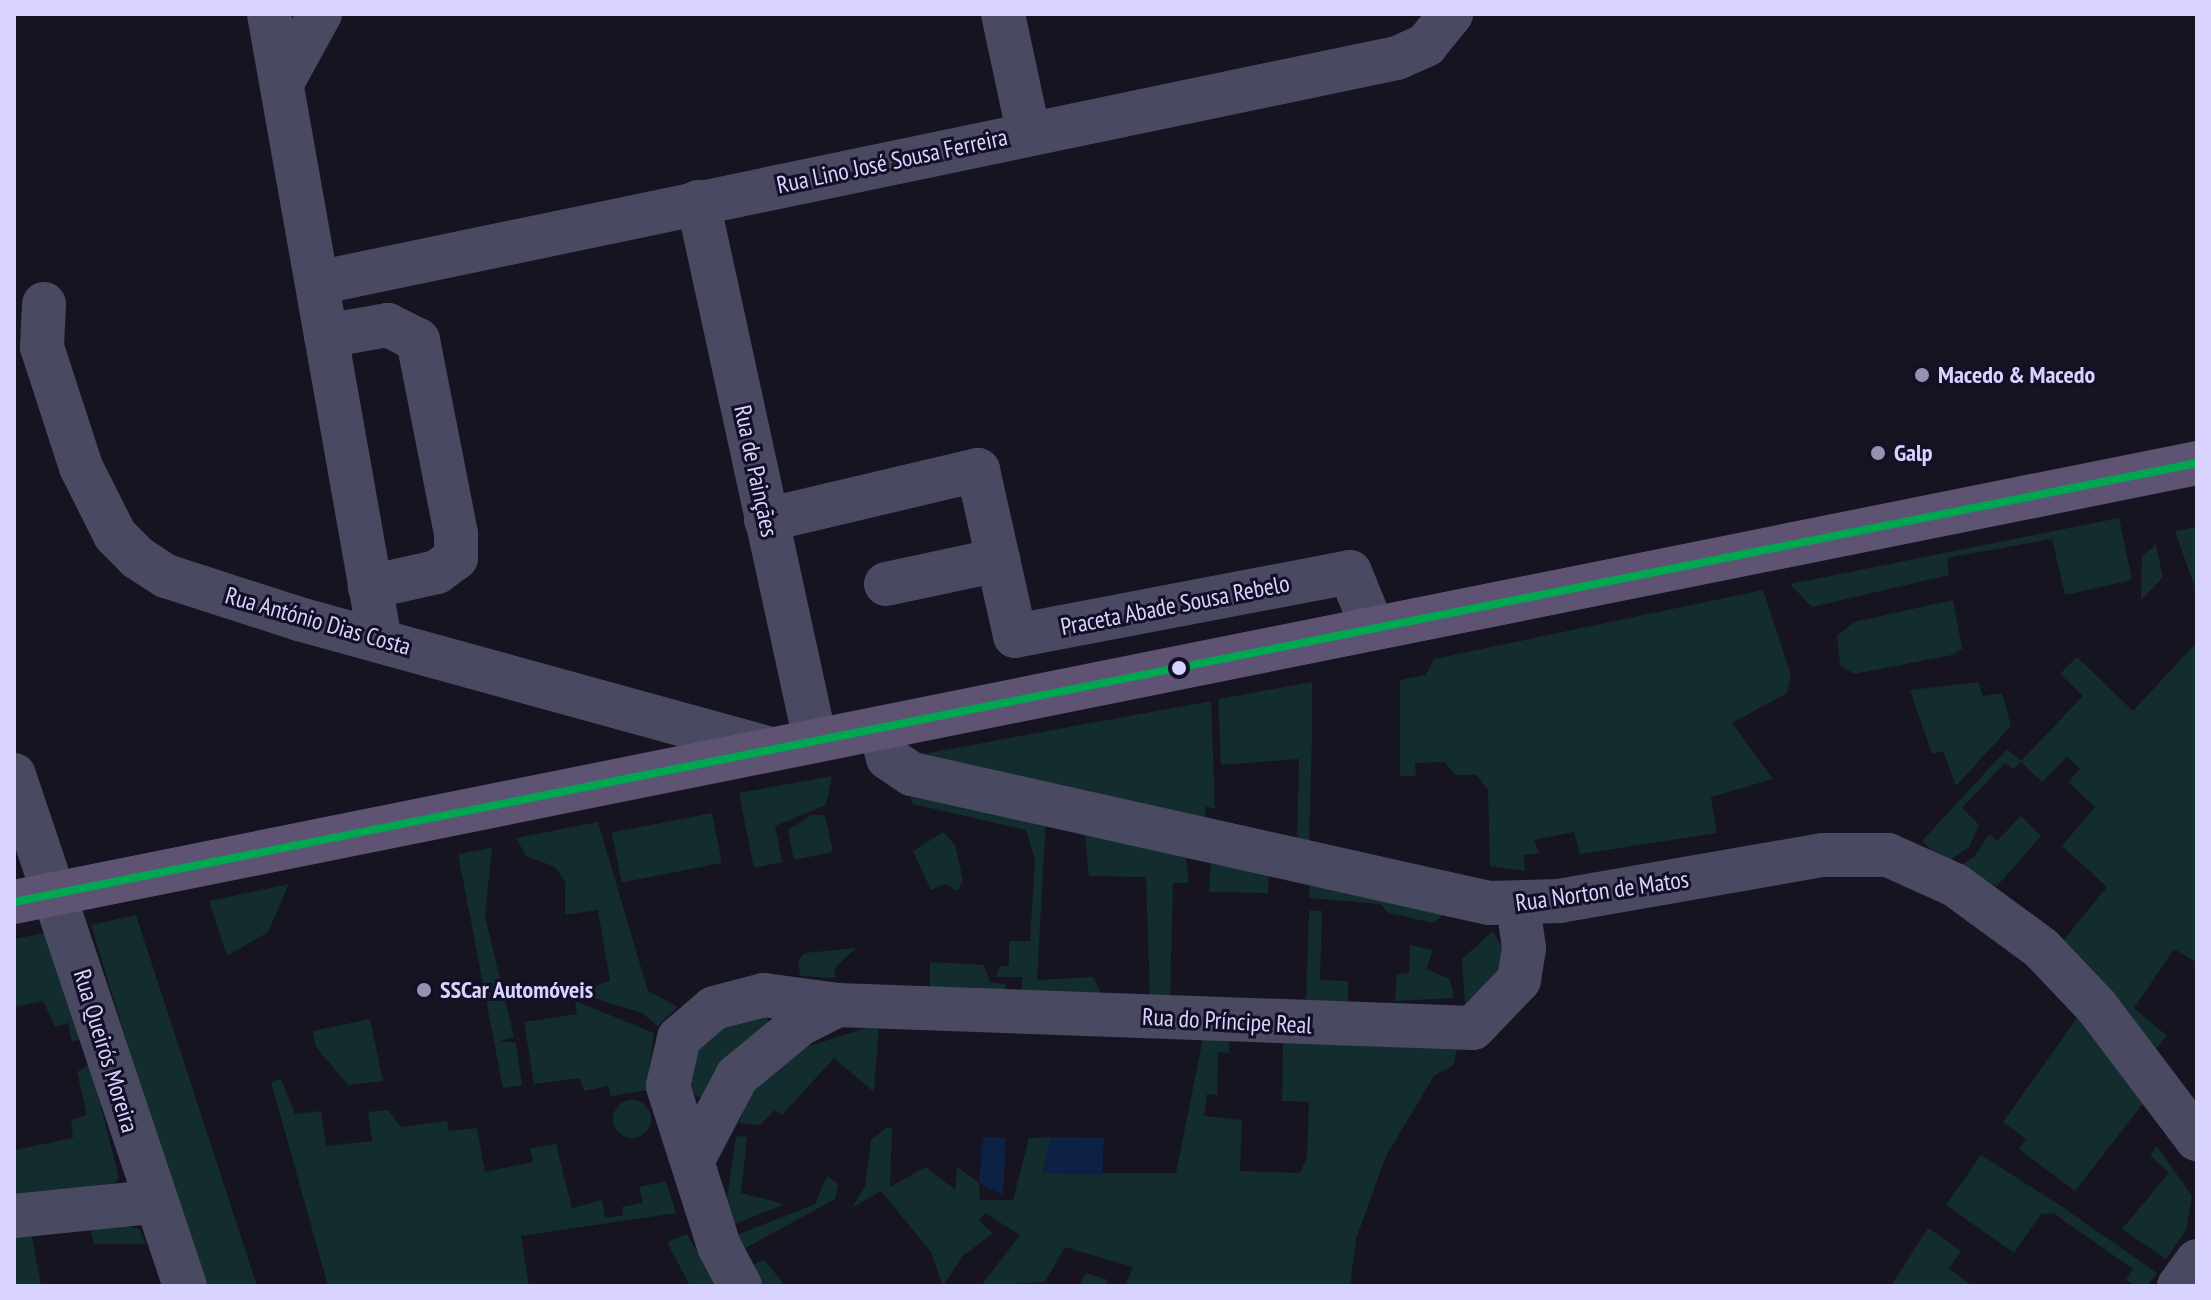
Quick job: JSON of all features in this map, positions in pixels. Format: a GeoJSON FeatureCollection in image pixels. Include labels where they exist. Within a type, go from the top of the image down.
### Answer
{"type":"FeatureCollection","features":[{"type":"Feature","properties":{"kind":"main road"},"geometry":{"type":"LineString","coordinates":[[48,895],[2197,463]]}},
{"type":"Feature","properties":{"kind":"street"},"geometry":{"type":"LineString","coordinates":[[269,14],[380,640]]}},
{"type":"Feature","properties":{"kind":"street"},"geometry":{"type":"LineString","coordinates":[[282,83],[320,14]]}},
{"type":"Feature","properties":{"kind":"street"},"geometry":{"type":"LineString","coordinates":[[1003,14],[1028,131]]}},
{"type":"Feature","properties":{"kind":"street","name":"Rua Lino José Sousa Ferreira"},"geometry":{"type":"LineString","coordinates":[[317,283],[1028,131],[1397,58],[1426,45],[1451,14]]}},
{"type":"Feature","properties":{"kind":"street","name":"Rua de Painçães"},"geometry":{"type":"LineString","coordinates":[[698,202],[815,740]]}},
{"type":"Feature","properties":{"kind":"street","name":"Rua António Dias Costa"},"geometry":{"type":"LineString","coordinates":[[44,304],[42,347],[71,441],[115,535],[138,558],[166,576],[380,640],[771,749]]}},
{"type":"Feature","properties":{"kind":"street"},"geometry":{"type":"LineString","coordinates":[[326,336],[388,325],[418,340],[456,534],[456,558],[437,572],[370,587]]}},
{"type":"Feature","properties":{"kind":"street","name":"Praceta Abade Sousa Rebelo"},"geometry":{"type":"LineString","coordinates":[[766,520],[978,470],[1015,636],[1350,572],[1373,629]]}},
{"type":"Feature","properties":{"kind":"street"},"geometry":{"type":"LineString","coordinates":[[886,584],[998,560]]}},
{"type":"Feature","properties":{"kind":"street","name":"Rua Norton de Matos"},"geometry":{"type":"LineString","coordinates":[[880,728],[888,758],[912,774],[1518,906],[1823,855],[1872,851],[1909,862],[1955,885],[2041,948],[2097,1007],[2193,1134]]}},
{"type":"Feature","properties":{"kind":"street","name":"Rua Queirós Moreira"},"geometry":{"type":"LineString","coordinates":[[14,775],[48,895],[152,1202],[185,1286]]}},
{"type":"Feature","properties":{"kind":"street","name":"Rua do Príncipe Real"},"geometry":{"type":"LineString","coordinates":[[740,1286],[719,1246],[667,1068],[695,1021],[750,996],[838,1005],[1473,1028],[1490,1018],[1519,980],[1524,948],[1518,906]]}},
{"type":"Feature","properties":{"kind":"street","name":"Rua do Príncipe Real"},"geometry":{"type":"LineString","coordinates":[[695,1156],[737,1076],[800,1024],[838,1005]]}},
{"type":"Feature","properties":{"kind":"street"},"geometry":{"type":"LineString","coordinates":[[14,1216],[152,1202]]}},
{"type":"Feature","properties":{"kind":"street"},"geometry":{"type":"LineString","coordinates":[[2179,1286],[2197,1261]]}},
{"type":"Feature","properties":{"kind":"green space"},"geometry":{"type":"Polygon","coordinates":[[[2119,518],[2132,580],[2065,595],[2052,539],[1947,558],[1949,575],[1812,607],[1790,584],[2119,518]]]}},
{"type":"Feature","properties":{"kind":"green space"},"geometry":{"type":"Polygon","coordinates":[[[2197,527],[2197,591],[2196,591],[2175,531],[2197,527]]]}},
{"type":"Feature","properties":{"kind":"green space"},"geometry":{"type":"Polygon","coordinates":[[[2156,545],[2163,577],[2141,600],[2142,556],[2156,545]]]}},
{"type":"Feature","properties":{"kind":"green space"},"geometry":{"type":"Polygon","coordinates":[[[1763,590],[1791,675],[1787,693],[1732,723],[1773,779],[1711,797],[1717,833],[1580,854],[1574,832],[1534,840],[1539,853],[1524,855],[1525,871],[1490,866],[1488,789],[1476,775],[1456,775],[1444,762],[1415,763],[1416,776],[1400,776],[1400,680],[1426,675],[1434,659],[1763,590]]]}},
{"type":"Feature","properties":{"kind":"green space"},"geometry":{"type":"Polygon","coordinates":[[[1953,600],[1962,649],[1952,655],[1854,674],[1840,665],[1837,636],[1854,622],[1953,600]]]}},
{"type":"Feature","properties":{"kind":"green space"},"geometry":{"type":"Polygon","coordinates":[[[2197,642],[2197,963],[2174,949],[2134,1008],[2167,1036],[2152,1054],[2057,948],[2107,887],[2062,846],[2095,807],[2068,782],[2080,769],[2067,757],[2042,782],[2021,762],[2013,769],[2005,763],[1962,808],[1979,825],[1969,847],[1946,863],[1922,841],[2007,749],[2021,761],[2083,696],[2060,674],[2077,657],[2133,711],[2197,642]]]}},
{"type":"Feature","properties":{"kind":"green space"},"geometry":{"type":"Polygon","coordinates":[[[1312,682],[1309,847],[1297,844],[1299,759],[1221,765],[1218,699],[1312,682]]]}},
{"type":"Feature","properties":{"kind":"green space"},"geometry":{"type":"Polygon","coordinates":[[[1978,682],[1983,696],[2002,693],[2011,726],[1956,786],[1943,751],[1932,754],[1910,690],[1978,682]]]}},
{"type":"Feature","properties":{"kind":"green space"},"geometry":{"type":"Polygon","coordinates":[[[1211,701],[1215,809],[1206,806],[1204,825],[912,756],[1211,701]]]}},
{"type":"Feature","properties":{"kind":"green space"},"geometry":{"type":"Polygon","coordinates":[[[832,776],[826,805],[775,826],[782,862],[754,868],[739,793],[832,776]]]}},
{"type":"Feature","properties":{"kind":"green space"},"geometry":{"type":"Polygon","coordinates":[[[906,783],[1046,817],[1037,980],[1093,977],[1103,997],[1021,994],[1022,977],[996,977],[1000,966],[1009,966],[1009,941],[1030,941],[1035,860],[1026,830],[913,804],[906,783]]]}},
{"type":"Feature","properties":{"kind":"green space"},"geometry":{"type":"Polygon","coordinates":[[[712,813],[722,863],[622,883],[612,832],[712,813]]]}},
{"type":"Feature","properties":{"kind":"green space"},"geometry":{"type":"Polygon","coordinates":[[[811,815],[825,815],[833,852],[794,860],[788,830],[811,815]]]}},
{"type":"Feature","properties":{"kind":"green space"},"geometry":{"type":"Polygon","coordinates":[[[2021,816],[2041,836],[1997,886],[1952,871],[1975,856],[1989,834],[1997,841],[2021,816]]]}},
{"type":"Feature","properties":{"kind":"green space"},"geometry":{"type":"Polygon","coordinates":[[[598,822],[648,991],[678,1007],[658,1026],[642,1013],[575,992],[610,981],[598,910],[565,915],[565,882],[555,867],[526,856],[516,838],[598,822]]]}},
{"type":"Feature","properties":{"kind":"green space"},"geometry":{"type":"Polygon","coordinates":[[[1084,826],[1186,858],[1189,883],[1173,883],[1170,1000],[1150,999],[1146,877],[1089,876],[1084,826]]]}},
{"type":"Feature","properties":{"kind":"green space"},"geometry":{"type":"Polygon","coordinates":[[[943,832],[955,845],[963,880],[958,891],[945,884],[931,890],[913,851],[943,832]]]}},
{"type":"Feature","properties":{"kind":"green space"},"geometry":{"type":"Polygon","coordinates":[[[492,848],[485,916],[514,1037],[500,1041],[516,1043],[522,1085],[503,1088],[458,854],[492,848]]]}},
{"type":"Feature","properties":{"kind":"green space"},"geometry":{"type":"Polygon","coordinates":[[[1211,862],[1269,869],[1268,893],[1209,892],[1211,862]]]}},
{"type":"Feature","properties":{"kind":"green space"},"geometry":{"type":"Polygon","coordinates":[[[1310,879],[1448,911],[1433,923],[1389,913],[1380,904],[1309,898],[1310,879]]]}},
{"type":"Feature","properties":{"kind":"green space"},"geometry":{"type":"Polygon","coordinates":[[[289,884],[268,932],[227,956],[209,901],[289,884]]]}},
{"type":"Feature","properties":{"kind":"green space"},"geometry":{"type":"Polygon","coordinates":[[[1309,911],[1322,911],[1320,980],[1348,981],[1348,1007],[1306,1005],[1309,911]]]}},
{"type":"Feature","properties":{"kind":"green space"},"geometry":{"type":"Polygon","coordinates":[[[136,915],[257,1286],[208,1286],[190,1250],[91,925],[136,915]]]}},
{"type":"Feature","properties":{"kind":"green space"},"geometry":{"type":"Polygon","coordinates":[[[1493,931],[1503,949],[1498,973],[1465,1005],[1462,959],[1493,931]]]}},
{"type":"Feature","properties":{"kind":"green space"},"geometry":{"type":"Polygon","coordinates":[[[45,933],[83,1038],[72,1042],[68,1023],[55,1027],[43,1001],[14,1007],[14,939],[45,933]]]}},
{"type":"Feature","properties":{"kind":"green space"},"geometry":{"type":"Polygon","coordinates":[[[1410,945],[1433,950],[1426,969],[1450,979],[1454,998],[1395,1001],[1397,974],[1409,973],[1410,945]]]}},
{"type":"Feature","properties":{"kind":"green space"},"geometry":{"type":"Polygon","coordinates":[[[856,948],[834,969],[835,978],[800,976],[798,960],[805,953],[856,948]]]}},
{"type":"Feature","properties":{"kind":"green space"},"geometry":{"type":"Polygon","coordinates":[[[930,962],[984,965],[990,982],[1005,984],[1007,993],[930,987],[930,962]]]}},
{"type":"Feature","properties":{"kind":"green space"},"geometry":{"type":"Polygon","coordinates":[[[575,1001],[654,1033],[647,1090],[611,1096],[608,1086],[584,1091],[580,1078],[534,1084],[524,1022],[577,1014],[575,1001]]]}},
{"type":"Feature","properties":{"kind":"green space"},"geometry":{"type":"Polygon","coordinates":[[[2082,1011],[2149,1096],[2075,1191],[2019,1149],[2026,1139],[2003,1122],[2082,1011]]]}},
{"type":"Feature","properties":{"kind":"green space"},"geometry":{"type":"Polygon","coordinates":[[[765,1013],[769,1023],[733,1051],[701,1098],[686,1090],[701,1043],[732,1017],[765,1013]]]}},
{"type":"Feature","properties":{"kind":"green space"},"geometry":{"type":"Polygon","coordinates":[[[370,1019],[383,1081],[348,1085],[316,1047],[313,1031],[370,1019]]]}},
{"type":"Feature","properties":{"kind":"green space"},"geometry":{"type":"Polygon","coordinates":[[[879,1024],[874,1092],[834,1058],[782,1115],[775,1110],[760,1125],[739,1123],[750,1093],[796,1050],[879,1024]]]}},
{"type":"Feature","properties":{"kind":"green space"},"geometry":{"type":"Polygon","coordinates":[[[1203,1038],[1229,1040],[1229,1053],[1218,1052],[1217,1095],[1207,1094],[1204,1116],[1242,1120],[1240,1171],[1300,1173],[1307,1157],[1309,1102],[1282,1101],[1283,1042],[1457,1047],[1454,1065],[1434,1076],[1386,1156],[1356,1239],[1350,1286],[1125,1286],[1133,1267],[1065,1247],[1045,1282],[981,1286],[1020,1235],[985,1213],[979,1221],[993,1233],[963,1256],[943,1286],[931,1252],[881,1191],[852,1208],[865,1186],[871,1140],[892,1127],[890,1187],[926,1167],[955,1190],[957,1167],[979,1183],[980,1200],[1013,1200],[1029,1138],[1051,1137],[1043,1173],[1176,1173],[1203,1038]]]}},
{"type":"Feature","properties":{"kind":"green space"},"geometry":{"type":"Polygon","coordinates":[[[90,1064],[119,1178],[110,1188],[14,1198],[14,1150],[73,1138],[71,1120],[87,1115],[77,1072],[90,1064]]]}},
{"type":"Feature","properties":{"kind":"green space"},"geometry":{"type":"Polygon","coordinates":[[[281,1079],[295,1114],[321,1111],[326,1146],[372,1141],[368,1112],[388,1110],[401,1127],[447,1121],[449,1131],[477,1128],[485,1172],[533,1162],[530,1148],[556,1144],[572,1208],[602,1200],[605,1218],[623,1215],[622,1207],[643,1203],[639,1187],[666,1181],[676,1213],[521,1236],[529,1286],[328,1286],[271,1082],[281,1079]]]}},
{"type":"Feature","properties":{"kind":"green space"},"geometry":{"type":"Polygon","coordinates":[[[632,1100],[645,1106],[651,1119],[645,1132],[632,1138],[619,1132],[613,1119],[619,1106],[632,1100]]]}},
{"type":"Feature","properties":{"kind":"green space"},"geometry":{"type":"Polygon","coordinates":[[[736,1136],[747,1137],[741,1193],[784,1204],[731,1226],[727,1198],[736,1136]]]}},
{"type":"Feature","properties":{"kind":"green space"},"geometry":{"type":"Polygon","coordinates":[[[2157,1146],[2192,1196],[2186,1230],[2166,1259],[2122,1229],[2169,1173],[2150,1155],[2157,1146]]]}},
{"type":"Feature","properties":{"kind":"green space"},"geometry":{"type":"Polygon","coordinates":[[[1981,1155],[2157,1273],[2147,1286],[2134,1286],[2126,1280],[2133,1269],[2053,1213],[2041,1214],[2014,1253],[1946,1205],[1981,1155]]]}},
{"type":"Feature","properties":{"kind":"green space"},"geometry":{"type":"Polygon","coordinates":[[[827,1176],[838,1184],[835,1199],[740,1251],[734,1236],[815,1204],[827,1176]]]}},
{"type":"Feature","properties":{"kind":"green space"},"geometry":{"type":"Polygon","coordinates":[[[115,1222],[139,1229],[146,1244],[94,1244],[89,1224],[115,1222]]]}},
{"type":"Feature","properties":{"kind":"green space"},"geometry":{"type":"Polygon","coordinates":[[[1928,1228],[1961,1251],[1949,1269],[1973,1286],[1892,1284],[1928,1228]]]}},
{"type":"Feature","properties":{"kind":"green space"},"geometry":{"type":"Polygon","coordinates":[[[31,1230],[41,1286],[16,1286],[14,1232],[31,1230]]]}},
{"type":"Feature","properties":{"kind":"green space"},"geometry":{"type":"Polygon","coordinates":[[[687,1234],[718,1286],[690,1286],[667,1242],[687,1234]]]}},
{"type":"Feature","properties":{"kind":"green space"},"geometry":{"type":"Polygon","coordinates":[[[764,1259],[785,1286],[760,1286],[749,1268],[764,1259]]]}},
{"type":"Feature","properties":{"kind":"green space"},"geometry":{"type":"Polygon","coordinates":[[[1086,1273],[1108,1280],[1106,1286],[1079,1286],[1086,1273]]]}},
{"type":"Feature","properties":{"kind":"water"},"geometry":{"type":"Polygon","coordinates":[[[983,1137],[1006,1138],[1003,1195],[979,1183],[983,1137]]]}},
{"type":"Feature","properties":{"kind":"water"},"geometry":{"type":"Polygon","coordinates":[[[1051,1137],[1104,1138],[1102,1175],[1042,1173],[1051,1137]]]}},
{"type":"Feature","properties":{"kind":"transit line"},"geometry":{"type":"LineString","coordinates":[[14,902],[2197,463]]}},
{"type":"Feature","properties":{"kind":"place","name":"Macedo & Macedo"},"geometry":{"type":"Point","coordinates":[1922,375]}},
{"type":"Feature","properties":{"kind":"place","name":"Galp"},"geometry":{"type":"Point","coordinates":[1878,453]}},
{"type":"Feature","properties":{"kind":"place","name":"SSCar Automóveis"},"geometry":{"type":"Point","coordinates":[424,990]}}]}
